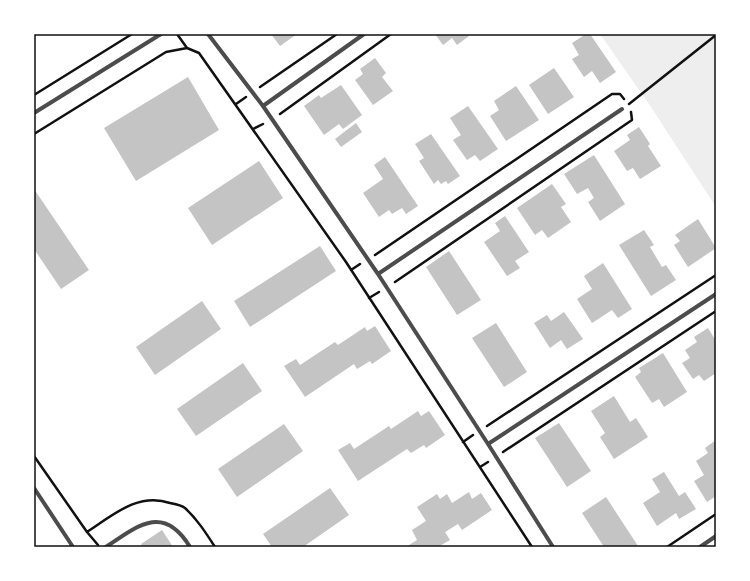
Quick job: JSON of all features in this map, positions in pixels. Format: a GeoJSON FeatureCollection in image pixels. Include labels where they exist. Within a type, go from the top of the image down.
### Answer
{"type":"FeatureCollection","features":[{"type":"Feature","properties":{"kind":"street"},"geometry":{"type":"LineString","coordinates":[[34,113],[161,34]]}},
{"type":"Feature","properties":{"kind":"street"},"geometry":{"type":"LineString","coordinates":[[208,34],[272,120],[378,274],[553,547]]}},
{"type":"Feature","properties":{"kind":"street"},"geometry":{"type":"LineString","coordinates":[[262,106],[364,34]]}},
{"type":"Feature","properties":{"kind":"street"},"geometry":{"type":"LineString","coordinates":[[378,274],[622,109]]}},
{"type":"Feature","properties":{"kind":"street"},"geometry":{"type":"LineString","coordinates":[[488,444],[716,294]]}},
{"type":"Feature","properties":{"kind":"street"},"geometry":{"type":"LineString","coordinates":[[34,488],[74,547]]}},
{"type":"Feature","properties":{"kind":"street"},"geometry":{"type":"LineString","coordinates":[[106,547],[145,523],[158,522],[173,526],[186,539],[190,547]]}},
{"type":"Feature","properties":{"kind":"street"},"geometry":{"type":"LineString","coordinates":[[700,547],[716,536]]}},
{"type":"Feature","properties":{"kind":"path"},"geometry":{"type":"LineString","coordinates":[[34,95],[132,34]]}},
{"type":"Feature","properties":{"kind":"path"},"geometry":{"type":"LineString","coordinates":[[177,34],[187,48]]}},
{"type":"Feature","properties":{"kind":"path"},"geometry":{"type":"LineString","coordinates":[[252,92],[337,34]]}},
{"type":"Feature","properties":{"kind":"path"},"geometry":{"type":"LineString","coordinates":[[272,120],[391,34]]}},
{"type":"Feature","properties":{"kind":"path"},"geometry":{"type":"LineString","coordinates":[[622,109],[716,35]]}},
{"type":"Feature","properties":{"kind":"path"},"geometry":{"type":"LineString","coordinates":[[34,134],[166,52],[187,48],[200,53],[342,256],[532,547]]}},
{"type":"Feature","properties":{"kind":"path"},"geometry":{"type":"LineString","coordinates":[[367,260],[612,94]]}},
{"type":"Feature","properties":{"kind":"path"},"geometry":{"type":"LineString","coordinates":[[386,288],[632,120]]}},
{"type":"Feature","properties":{"kind":"path"},"geometry":{"type":"LineString","coordinates":[[479,431],[716,276]]}},
{"type":"Feature","properties":{"kind":"path"},"geometry":{"type":"LineString","coordinates":[[496,457],[716,310]]}},
{"type":"Feature","properties":{"kind":"path"},"geometry":{"type":"LineString","coordinates":[[34,456],[99,547]]}},
{"type":"Feature","properties":{"kind":"path"},"geometry":{"type":"LineString","coordinates":[[667,547],[716,514]]}},
{"type":"Feature","properties":{"kind":"shaded area"},"geometry":{"type":"Polygon","coordinates":[[[600,34],[716,34],[716,207],[651,107],[600,34]]]}},
{"type":"Feature","properties":{"kind":"building"},"geometry":{"type":"Polygon","coordinates":[[[271,34],[297,34],[280,46],[271,34]]]}},
{"type":"Feature","properties":{"kind":"building"},"geometry":{"type":"Polygon","coordinates":[[[435,34],[468,34],[469,36],[457,45],[452,38],[443,45],[435,34]]]}},
{"type":"Feature","properties":{"kind":"building"},"geometry":{"type":"Polygon","coordinates":[[[586,34],[590,34],[616,72],[600,83],[592,71],[584,77],[572,59],[579,55],[572,43],[586,34]]]}},
{"type":"Feature","properties":{"kind":"building"},"geometry":{"type":"Polygon","coordinates":[[[375,58],[386,73],[382,77],[393,91],[373,105],[355,80],[363,74],[360,69],[375,58]]]}},
{"type":"Feature","properties":{"kind":"building"},"geometry":{"type":"Polygon","coordinates":[[[554,68],[574,97],[548,114],[529,85],[554,68]]]}},
{"type":"Feature","properties":{"kind":"building"},"geometry":{"type":"Polygon","coordinates":[[[188,77],[219,130],[136,181],[104,128],[188,77]]]}},
{"type":"Feature","properties":{"kind":"building"},"geometry":{"type":"Polygon","coordinates":[[[341,85],[362,115],[343,129],[339,124],[324,135],[304,106],[319,95],[321,98],[341,85]]]}},
{"type":"Feature","properties":{"kind":"building"},"geometry":{"type":"Polygon","coordinates":[[[516,86],[539,120],[506,141],[490,116],[499,110],[494,101],[516,86]]]}},
{"type":"Feature","properties":{"kind":"building"},"geometry":{"type":"Polygon","coordinates":[[[468,106],[498,149],[480,161],[475,155],[467,160],[453,140],[461,135],[450,118],[468,106]]]}},
{"type":"Feature","properties":{"kind":"building"},"geometry":{"type":"Polygon","coordinates":[[[356,123],[362,132],[341,147],[335,139],[356,123]]]}},
{"type":"Feature","properties":{"kind":"building"},"geometry":{"type":"Polygon","coordinates":[[[639,127],[650,144],[648,146],[661,166],[640,179],[633,168],[627,171],[614,151],[630,140],[627,135],[639,127]]]}},
{"type":"Feature","properties":{"kind":"building"},"geometry":{"type":"Polygon","coordinates":[[[431,134],[460,176],[448,184],[446,181],[441,184],[438,180],[434,184],[419,161],[424,158],[415,144],[431,134]]]}},
{"type":"Feature","properties":{"kind":"building"},"geometry":{"type":"Polygon","coordinates":[[[594,155],[625,204],[600,221],[588,202],[594,198],[588,188],[577,194],[564,174],[594,155]]]}},
{"type":"Feature","properties":{"kind":"building"},"geometry":{"type":"Polygon","coordinates":[[[385,157],[418,206],[406,214],[402,208],[392,214],[389,210],[379,217],[363,193],[383,179],[374,165],[385,157]]]}},
{"type":"Feature","properties":{"kind":"building"},"geometry":{"type":"Polygon","coordinates":[[[259,161],[283,198],[212,245],[188,208],[259,161]]]}},
{"type":"Feature","properties":{"kind":"building"},"geometry":{"type":"Polygon","coordinates":[[[552,184],[566,204],[561,207],[571,222],[548,238],[542,230],[535,235],[517,208],[552,184]]]}},
{"type":"Feature","properties":{"kind":"building"},"geometry":{"type":"Polygon","coordinates":[[[34,189],[89,270],[61,289],[34,249],[34,189]]]}},
{"type":"Feature","properties":{"kind":"building"},"geometry":{"type":"Polygon","coordinates":[[[505,216],[529,252],[515,261],[520,268],[507,276],[484,242],[500,231],[495,223],[505,216]]]}},
{"type":"Feature","properties":{"kind":"building"},"geometry":{"type":"Polygon","coordinates":[[[698,219],[716,248],[688,267],[674,245],[680,241],[675,235],[698,219]]]}},
{"type":"Feature","properties":{"kind":"building"},"geometry":{"type":"Polygon","coordinates":[[[644,230],[654,245],[650,247],[662,267],[666,265],[676,280],[651,296],[619,245],[644,230]]]}},
{"type":"Feature","properties":{"kind":"building"},"geometry":{"type":"Polygon","coordinates":[[[320,246],[336,271],[250,327],[234,301],[320,246]]]}},
{"type":"Feature","properties":{"kind":"building"},"geometry":{"type":"Polygon","coordinates":[[[449,251],[481,300],[457,315],[426,267],[449,251]]]}},
{"type":"Feature","properties":{"kind":"building"},"geometry":{"type":"Polygon","coordinates":[[[603,263],[632,309],[618,318],[612,310],[592,323],[577,299],[592,289],[584,276],[603,263]]]}},
{"type":"Feature","properties":{"kind":"building"},"geometry":{"type":"Polygon","coordinates":[[[202,301],[221,329],[155,375],[136,347],[202,301]]]}},
{"type":"Feature","properties":{"kind":"building"},"geometry":{"type":"Polygon","coordinates":[[[564,312],[583,339],[567,349],[561,340],[550,348],[534,323],[547,315],[551,321],[564,312]]]}},
{"type":"Feature","properties":{"kind":"building"},"geometry":{"type":"Polygon","coordinates":[[[496,323],[527,372],[504,387],[472,338],[496,323]]]}},
{"type":"Feature","properties":{"kind":"building"},"geometry":{"type":"Polygon","coordinates":[[[375,326],[391,351],[372,364],[370,361],[357,369],[354,364],[305,397],[284,366],[296,359],[300,365],[335,342],[338,345],[365,327],[367,331],[375,326]]]}},
{"type":"Feature","properties":{"kind":"building"},"geometry":{"type":"Polygon","coordinates":[[[708,328],[716,341],[716,373],[704,381],[699,375],[693,379],[682,363],[690,358],[685,350],[697,342],[694,337],[708,328]]]}},
{"type":"Feature","properties":{"kind":"building"},"geometry":{"type":"Polygon","coordinates":[[[663,353],[687,392],[664,407],[659,399],[652,403],[635,377],[641,372],[639,368],[663,353]]]}},
{"type":"Feature","properties":{"kind":"building"},"geometry":{"type":"Polygon","coordinates":[[[243,363],[262,391],[196,436],[177,409],[243,363]]]}},
{"type":"Feature","properties":{"kind":"building"},"geometry":{"type":"Polygon","coordinates":[[[614,396],[630,422],[636,418],[648,437],[614,459],[600,437],[605,433],[591,411],[614,396]]]}},
{"type":"Feature","properties":{"kind":"building"},"geometry":{"type":"Polygon","coordinates":[[[418,411],[421,416],[429,411],[445,435],[426,448],[424,445],[411,453],[407,449],[358,481],[338,450],[350,443],[354,449],[389,426],[391,429],[418,411]]]}},
{"type":"Feature","properties":{"kind":"building"},"geometry":{"type":"Polygon","coordinates":[[[559,423],[591,471],[567,487],[535,438],[559,423]]]}},
{"type":"Feature","properties":{"kind":"building"},"geometry":{"type":"Polygon","coordinates":[[[284,424],[303,451],[237,497],[218,469],[284,424]]]}},
{"type":"Feature","properties":{"kind":"building"},"geometry":{"type":"Polygon","coordinates":[[[716,440],[716,496],[707,502],[694,481],[704,475],[696,461],[708,453],[705,448],[716,440]]]}},
{"type":"Feature","properties":{"kind":"building"},"geometry":{"type":"Polygon","coordinates":[[[664,472],[679,496],[685,492],[696,509],[679,519],[676,513],[657,526],[643,503],[660,492],[652,479],[664,472]]]}},
{"type":"Feature","properties":{"kind":"building"},"geometry":{"type":"Polygon","coordinates":[[[330,488],[349,515],[303,547],[272,547],[263,534],[330,488]]]}},
{"type":"Feature","properties":{"kind":"building"},"geometry":{"type":"Polygon","coordinates":[[[469,492],[472,499],[481,493],[492,510],[462,530],[458,524],[445,532],[450,540],[438,547],[406,547],[417,540],[412,530],[426,521],[417,507],[437,494],[440,499],[447,494],[452,503],[469,492]]]}},
{"type":"Feature","properties":{"kind":"building"},"geometry":{"type":"Polygon","coordinates":[[[606,497],[638,546],[637,547],[604,547],[582,513],[606,497]]]}},
{"type":"Feature","properties":{"kind":"building"},"geometry":{"type":"Polygon","coordinates":[[[162,530],[173,547],[143,547],[141,544],[162,530]]]}}]}
